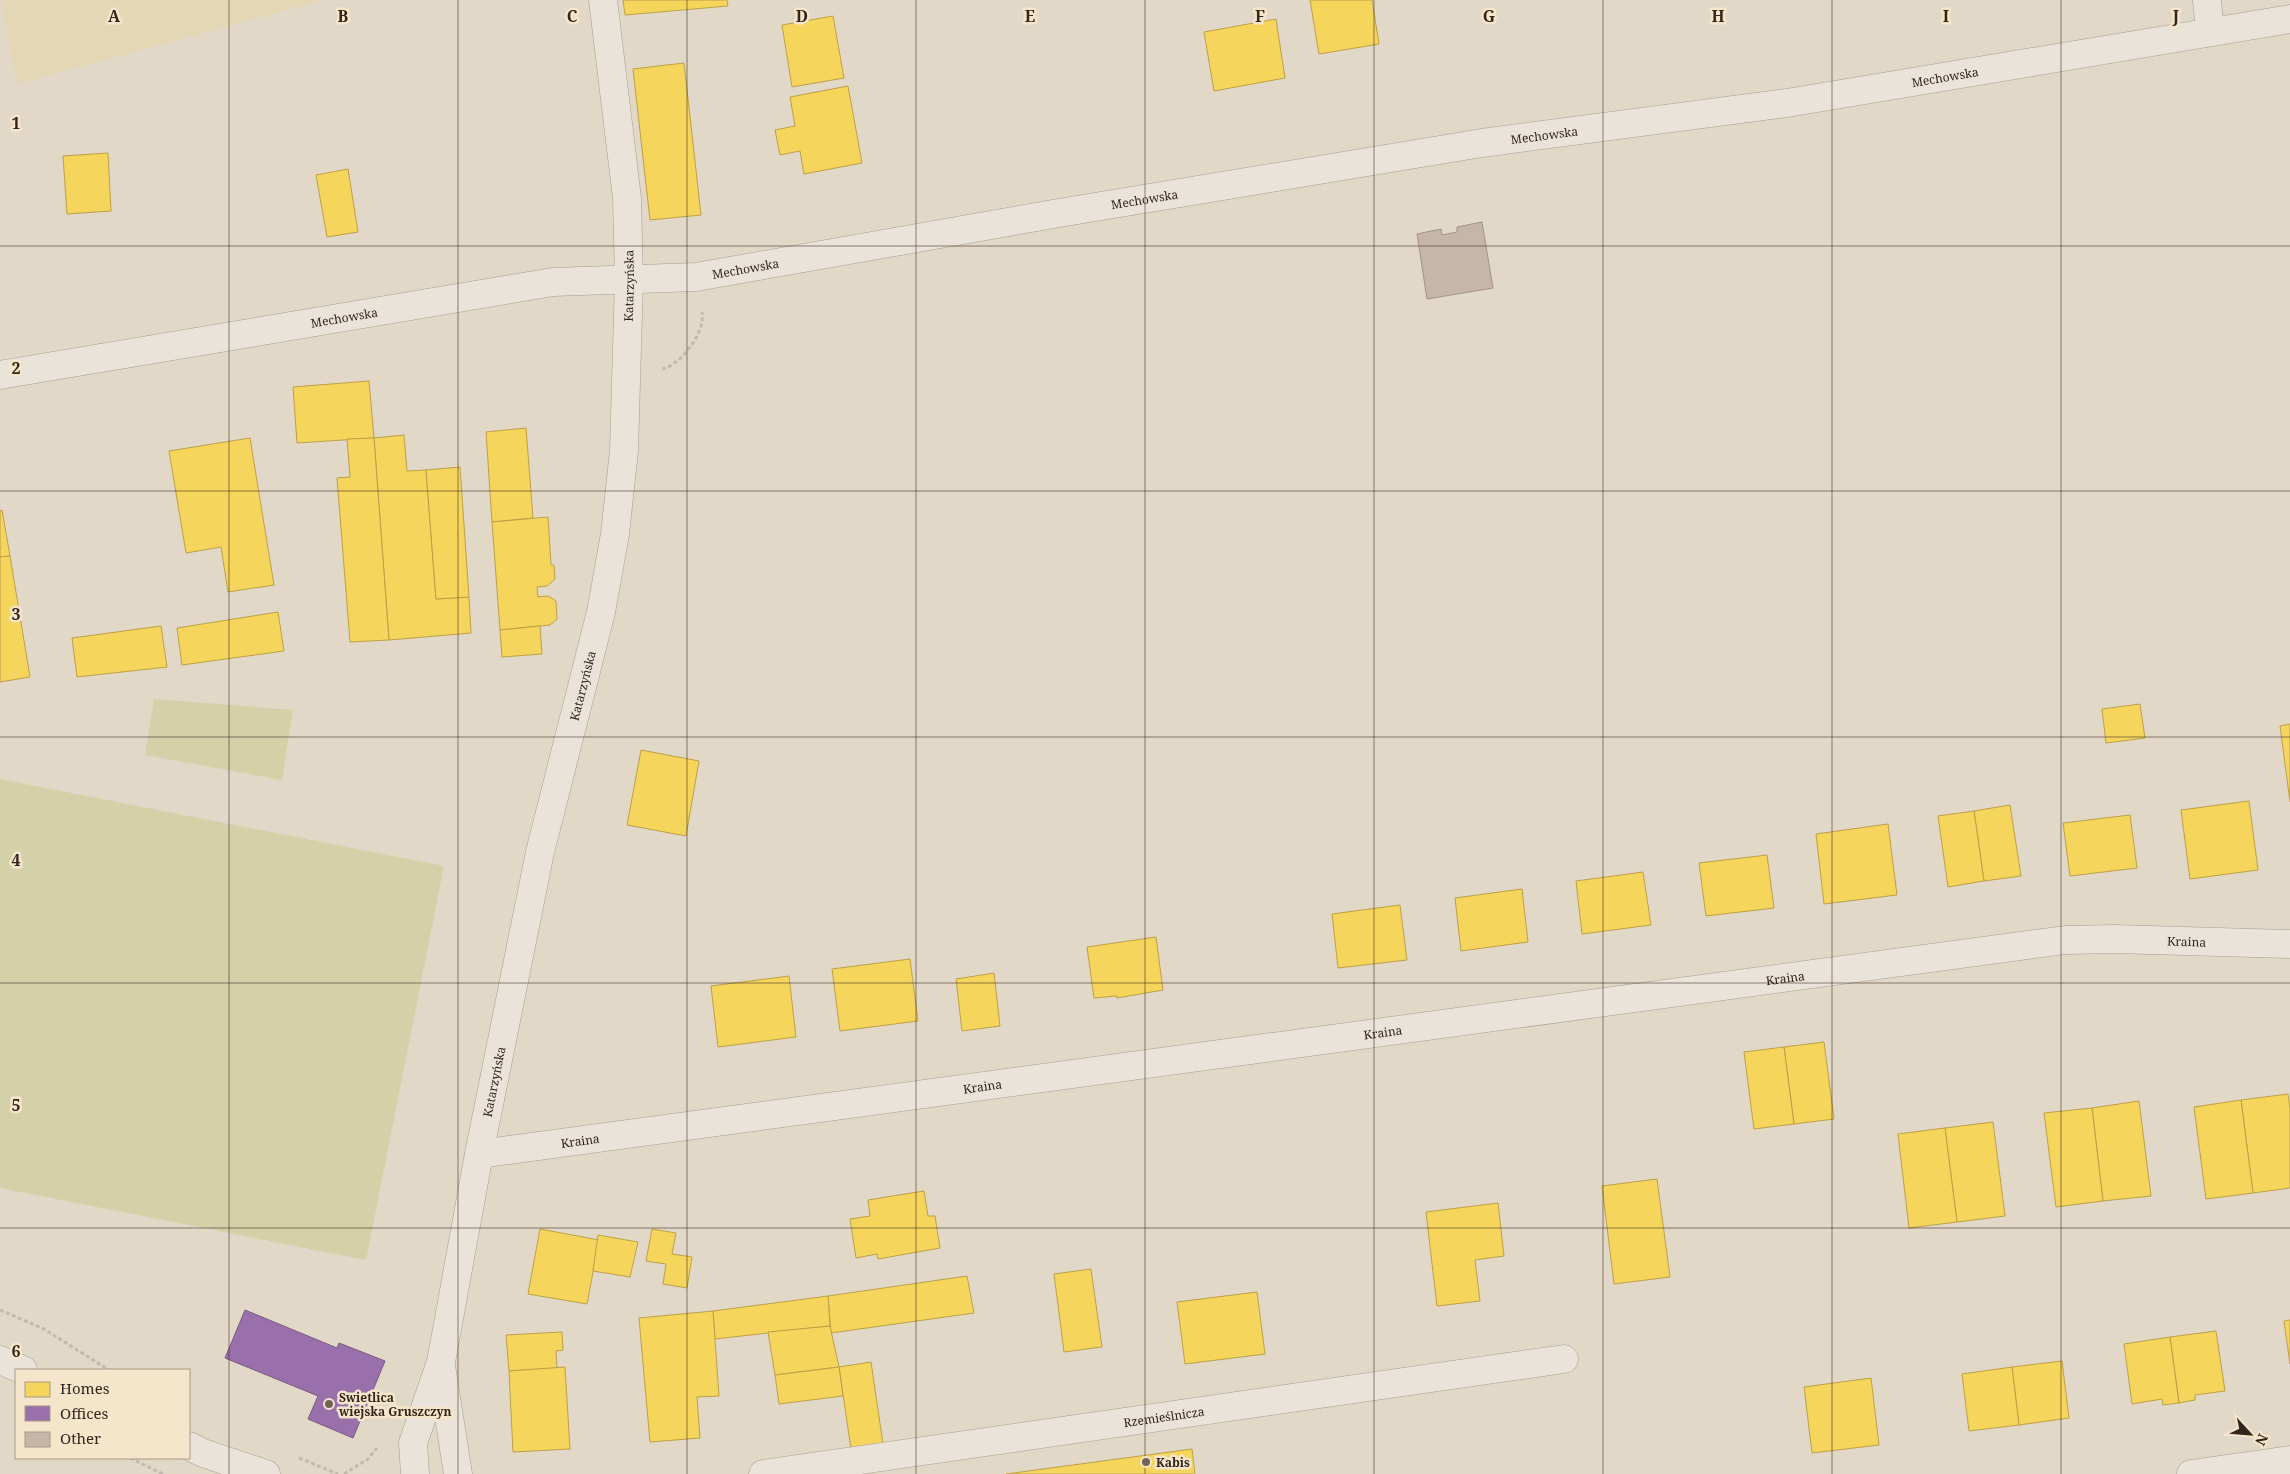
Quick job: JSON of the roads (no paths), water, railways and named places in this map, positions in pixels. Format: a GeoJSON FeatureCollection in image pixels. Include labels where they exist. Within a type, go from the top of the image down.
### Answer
{"type":"FeatureCollection","features":[{"type":"Feature","properties":{"kind":"street","name":"Katarzyńska"},"geometry":{"type":"LineString","coordinates":[[415,1474],[413,1443],[441,1362],[479,1154],[540,852],[601,612],[615,534],[624,452],[629,280],[627,198],[603,0]]}},
{"type":"Feature","properties":{"kind":"street"},"geometry":{"type":"LineString","coordinates":[[2206,0],[2210,32]]}},
{"type":"Feature","properties":{"kind":"street","name":"Mechowska"},"geometry":{"type":"LineString","coordinates":[[0,375],[553,282],[696,277],[1059,212],[1482,143],[1787,103],[2290,19]]}},
{"type":"Feature","properties":{"kind":"street","name":"Kraina"},"geometry":{"type":"LineString","coordinates":[[479,1154],[2039,943],[2114,939],[2290,944]]}},
{"type":"Feature","properties":{"kind":"street","name":"Rzemieślnicza"},"geometry":{"type":"LineString","coordinates":[[763,1474],[1564,1359]]}},
{"type":"Feature","properties":{"kind":"street"},"geometry":{"type":"LineString","coordinates":[[0,1360],[21,1369]]}},
{"type":"Feature","properties":{"kind":"street","name":"Katarzyńska"},"geometry":{"type":"LineString","coordinates":[[441,1362],[458,1474]]}},
{"type":"Feature","properties":{"kind":"street"},"geometry":{"type":"LineString","coordinates":[[196,1449],[233,1474]]}},
{"type":"Feature","properties":{"kind":"street"},"geometry":{"type":"LineString","coordinates":[[196,1449],[266,1474]]}},
{"type":"Feature","properties":{"kind":"street"},"geometry":{"type":"LineString","coordinates":[[2191,1474],[2290,1460]]}},
{"type":"Feature","properties":{"kind":"place","name":"Swietlica wiejska Gruszczyn"},"geometry":{"type":"Point","coordinates":[329,1404]}},
{"type":"Feature","properties":{"kind":"place","name":"Kabis"},"geometry":{"type":"Point","coordinates":[1146,1462]}}]}
